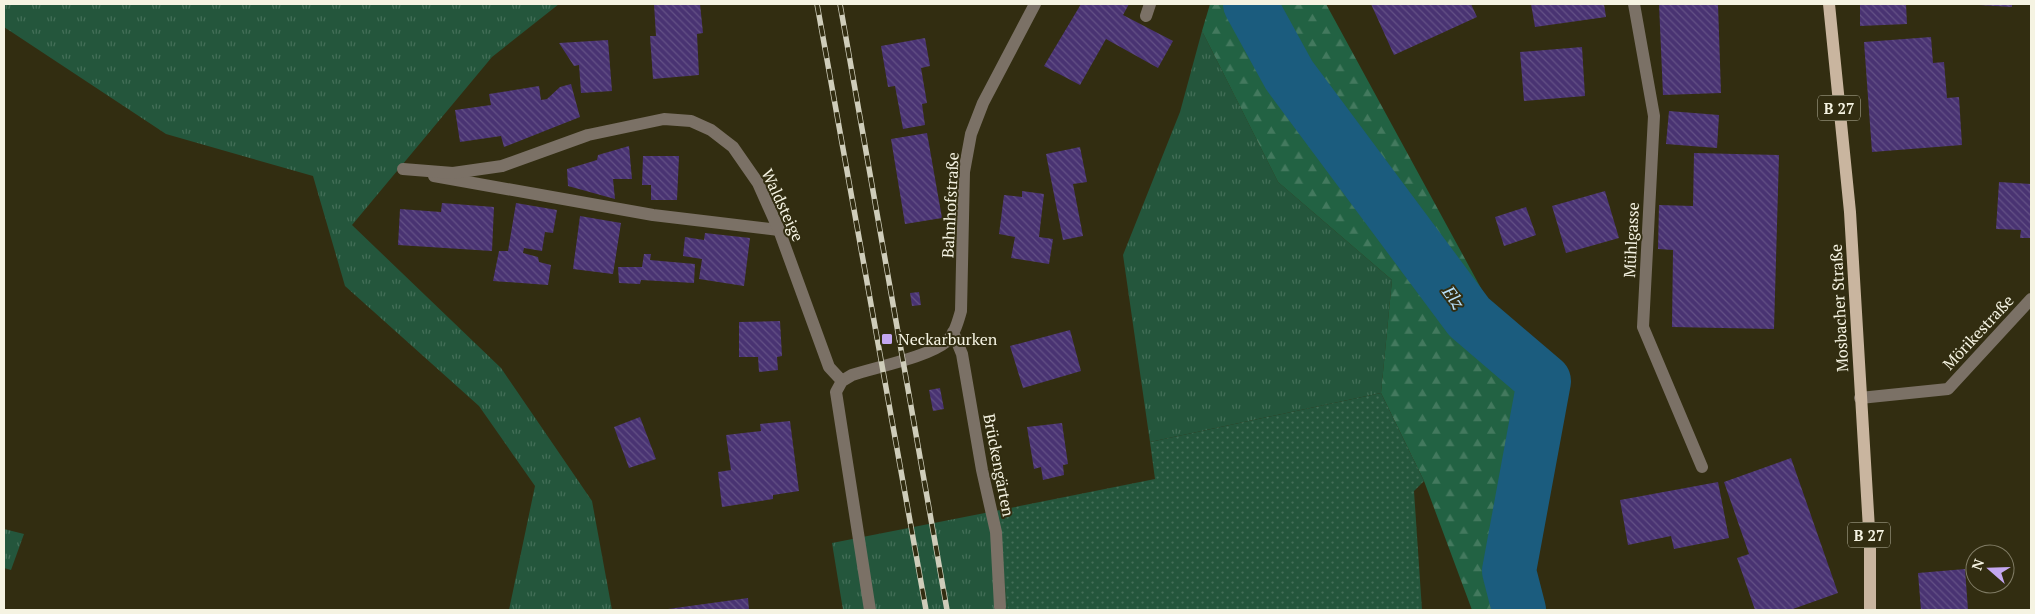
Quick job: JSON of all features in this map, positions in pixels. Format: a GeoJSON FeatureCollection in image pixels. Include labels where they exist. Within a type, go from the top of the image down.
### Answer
{"type":"FeatureCollection","features":[{"type":"Feature","properties":{"kind":"main road","name":"Mosbacher Straße"},"geometry":{"type":"LineString","coordinates":[[1829,4],[1850,212],[1870,546],[1870,610]]}},
{"type":"Feature","properties":{"kind":"street","name":"Bahnhofstraße"},"geometry":{"type":"LineString","coordinates":[[954,332],[961,311],[964,172],[971,134],[983,103],[1035,4]]}},
{"type":"Feature","properties":{"kind":"street","name":"Mühlgasse"},"geometry":{"type":"LineString","coordinates":[[1634,4],[1654,116],[1642,327],[1702,467]]}},
{"type":"Feature","properties":{"kind":"street","name":"Waldsteige"},"geometry":{"type":"LineString","coordinates":[[778,230],[653,215],[503,190],[403,169],[453,173],[502,166],[588,135],[640,122],[664,119],[691,121],[711,130],[733,146],[758,183],[778,230],[829,367],[842,381]]}},
{"type":"Feature","properties":{"kind":"street","name":"Mörikestraße"},"geometry":{"type":"LineString","coordinates":[[1860,398],[1948,389],[2031,299]]}},
{"type":"Feature","properties":{"kind":"street"},"geometry":{"type":"LineString","coordinates":[[870,610],[836,392],[842,381],[852,375],[931,350],[947,341],[954,332]]}},
{"type":"Feature","properties":{"kind":"street","name":"Brückengärten"},"geometry":{"type":"LineString","coordinates":[[954,332],[962,354],[982,470],[996,532],[1000,607]]}},
{"type":"Feature","properties":{"kind":"green space"},"geometry":{"type":"Polygon","coordinates":[[[4,4],[559,4],[492,57],[352,225],[501,368],[592,501],[612,610],[509,610],[535,486],[479,406],[345,286],[313,176],[166,134],[4,27],[4,4]]]}},
{"type":"Feature","properties":{"kind":"green space"},"geometry":{"type":"Polygon","coordinates":[[[1210,4],[1326,4],[1542,400],[1528,576],[1540,610],[1472,610],[1424,481],[1381,393],[1392,280],[1278,182],[1202,31],[1210,4]]]}},
{"type":"Feature","properties":{"kind":"green space"},"geometry":{"type":"Polygon","coordinates":[[[1202,31],[1278,182],[1392,280],[1381,393],[1150,442],[1123,255],[1180,112],[1202,31]]]}},
{"type":"Feature","properties":{"kind":"green space"},"geometry":{"type":"Polygon","coordinates":[[[1381,393],[1424,481],[1414,491],[1422,610],[1008,610],[995,511],[1155,479],[1150,442],[1381,393]]]}},
{"type":"Feature","properties":{"kind":"green space"},"geometry":{"type":"Polygon","coordinates":[[[995,511],[1008,610],[843,610],[832,543],[995,511]]]}},
{"type":"Feature","properties":{"kind":"green space"},"geometry":{"type":"Polygon","coordinates":[[[4,529],[24,534],[11,570],[4,568],[4,529]]]}},
{"type":"Feature","properties":{"kind":"building"},"geometry":{"type":"Polygon","coordinates":[[[654,4],[700,4],[703,33],[697,34],[699,75],[653,79],[650,36],[656,36],[654,4]]]}},
{"type":"Feature","properties":{"kind":"building"},"geometry":{"type":"Polygon","coordinates":[[[1081,4],[1129,4],[1123,15],[1173,41],[1158,68],[1106,39],[1080,85],[1044,66],[1081,4]]]}},
{"type":"Feature","properties":{"kind":"building"},"geometry":{"type":"Polygon","coordinates":[[[1371,4],[1471,4],[1477,17],[1394,55],[1371,4]]]}},
{"type":"Feature","properties":{"kind":"building"},"geometry":{"type":"Polygon","coordinates":[[[1531,4],[1604,4],[1606,17],[1535,27],[1531,4]]]}},
{"type":"Feature","properties":{"kind":"building"},"geometry":{"type":"Polygon","coordinates":[[[1659,4],[1718,4],[1721,93],[1663,95],[1659,4]]]}},
{"type":"Feature","properties":{"kind":"building"},"geometry":{"type":"Polygon","coordinates":[[[1860,4],[1906,4],[1907,24],[1860,26],[1860,4]]]}},
{"type":"Feature","properties":{"kind":"building"},"geometry":{"type":"Polygon","coordinates":[[[2012,4],[2012,7],[1979,5],[2012,4]]]}},
{"type":"Feature","properties":{"kind":"building"},"geometry":{"type":"Polygon","coordinates":[[[1931,37],[1933,63],[1944,62],[1947,98],[1959,97],[1962,145],[1872,152],[1864,42],[1931,37]]]}},
{"type":"Feature","properties":{"kind":"building"},"geometry":{"type":"Polygon","coordinates":[[[925,38],[930,66],[921,68],[927,103],[922,104],[925,125],[903,129],[895,86],[888,87],[881,46],[925,38]]]}},
{"type":"Feature","properties":{"kind":"building"},"geometry":{"type":"Polygon","coordinates":[[[608,40],[612,91],[581,93],[579,65],[574,66],[559,43],[608,40]]]}},
{"type":"Feature","properties":{"kind":"building"},"geometry":{"type":"Polygon","coordinates":[[[1582,47],[1585,96],[1524,101],[1520,52],[1582,47]]]}},
{"type":"Feature","properties":{"kind":"building"},"geometry":{"type":"Polygon","coordinates":[[[571,84],[580,117],[504,147],[501,136],[460,142],[455,110],[491,105],[489,94],[539,86],[541,100],[547,99],[560,87],[571,84]]]}},
{"type":"Feature","properties":{"kind":"building"},"geometry":{"type":"Polygon","coordinates":[[[1669,111],[1719,115],[1717,148],[1666,144],[1669,111]]]}},
{"type":"Feature","properties":{"kind":"building"},"geometry":{"type":"Polygon","coordinates":[[[927,133],[942,218],[905,224],[891,139],[927,133]]]}},
{"type":"Feature","properties":{"kind":"building"},"geometry":{"type":"Polygon","coordinates":[[[629,146],[632,179],[613,179],[615,199],[568,186],[567,169],[597,160],[598,155],[629,146]]]}},
{"type":"Feature","properties":{"kind":"building"},"geometry":{"type":"Polygon","coordinates":[[[1080,147],[1087,182],[1073,184],[1083,236],[1063,240],[1046,154],[1080,147]]]}},
{"type":"Feature","properties":{"kind":"building"},"geometry":{"type":"Polygon","coordinates":[[[1694,153],[1779,155],[1774,329],[1672,327],[1673,250],[1658,249],[1659,205],[1693,206],[1694,153]]]}},
{"type":"Feature","properties":{"kind":"building"},"geometry":{"type":"Polygon","coordinates":[[[643,156],[679,156],[677,200],[651,200],[651,185],[642,185],[643,156]]]}},
{"type":"Feature","properties":{"kind":"building"},"geometry":{"type":"Polygon","coordinates":[[[1999,182],[2031,184],[2031,238],[2020,238],[2021,230],[1996,229],[1999,182]]]}},
{"type":"Feature","properties":{"kind":"building"},"geometry":{"type":"Polygon","coordinates":[[[1022,191],[1044,194],[1039,237],[1053,239],[1049,264],[1011,258],[1015,237],[999,234],[1004,195],[1022,197],[1022,191]]]}},
{"type":"Feature","properties":{"kind":"building"},"geometry":{"type":"Polygon","coordinates":[[[1605,191],[1619,238],[1566,253],[1552,206],[1605,191]]]}},
{"type":"Feature","properties":{"kind":"building"},"geometry":{"type":"Polygon","coordinates":[[[442,203],[494,207],[492,251],[398,245],[400,209],[441,212],[442,203]]]}},
{"type":"Feature","properties":{"kind":"building"},"geometry":{"type":"Polygon","coordinates":[[[516,203],[557,210],[553,233],[545,232],[542,251],[524,248],[523,253],[538,257],[539,262],[551,265],[548,285],[493,281],[499,251],[508,251],[516,203]]]}},
{"type":"Feature","properties":{"kind":"building"},"geometry":{"type":"Polygon","coordinates":[[[1526,207],[1536,235],[1504,246],[1495,217],[1526,207]]]}},
{"type":"Feature","properties":{"kind":"building"},"geometry":{"type":"Polygon","coordinates":[[[580,216],[621,223],[613,274],[573,269],[580,216]]]}},
{"type":"Feature","properties":{"kind":"building"},"geometry":{"type":"Polygon","coordinates":[[[705,233],[750,238],[744,286],[699,279],[702,259],[683,256],[685,237],[704,240],[705,233]]]}},
{"type":"Feature","properties":{"kind":"building"},"geometry":{"type":"Polygon","coordinates":[[[644,254],[651,254],[650,260],[695,264],[694,283],[641,280],[640,284],[619,283],[618,267],[642,267],[644,254]]]}},
{"type":"Feature","properties":{"kind":"building"},"geometry":{"type":"Polygon","coordinates":[[[919,292],[921,305],[912,306],[910,293],[919,292]]]}},
{"type":"Feature","properties":{"kind":"building"},"geometry":{"type":"Polygon","coordinates":[[[780,321],[782,356],[777,357],[778,370],[759,372],[758,357],[739,357],[739,322],[780,321]]]}},
{"type":"Feature","properties":{"kind":"building"},"geometry":{"type":"Polygon","coordinates":[[[1070,330],[1081,371],[1023,388],[1010,346],[1070,330]]]}},
{"type":"Feature","properties":{"kind":"building"},"geometry":{"type":"Polygon","coordinates":[[[940,388],[944,409],[933,411],[929,390],[940,388]]]}},
{"type":"Feature","properties":{"kind":"building"},"geometry":{"type":"Polygon","coordinates":[[[640,417],[656,459],[629,468],[614,427],[640,417]]]}},
{"type":"Feature","properties":{"kind":"building"},"geometry":{"type":"Polygon","coordinates":[[[790,421],[799,491],[773,495],[773,499],[722,507],[718,472],[731,470],[726,435],[761,431],[760,424],[790,421]]]}},
{"type":"Feature","properties":{"kind":"building"},"geometry":{"type":"Polygon","coordinates":[[[1062,423],[1068,464],[1063,465],[1064,475],[1043,480],[1041,467],[1034,469],[1027,427],[1062,423]]]}},
{"type":"Feature","properties":{"kind":"building"},"geometry":{"type":"Polygon","coordinates":[[[1791,458],[1838,593],[1790,610],[1755,610],[1737,558],[1749,554],[1724,482],[1791,458]]]}},
{"type":"Feature","properties":{"kind":"building"},"geometry":{"type":"Polygon","coordinates":[[[1718,482],[1729,538],[1674,549],[1671,536],[1628,545],[1620,500],[1718,482]]]}},
{"type":"Feature","properties":{"kind":"building"},"geometry":{"type":"Polygon","coordinates":[[[1965,569],[1965,594],[1967,594],[1968,610],[1921,610],[1918,573],[1965,569]]]}},
{"type":"Feature","properties":{"kind":"building"},"geometry":{"type":"Polygon","coordinates":[[[748,598],[749,610],[668,610],[668,609],[748,598]]]}},
{"type":"Feature","properties":{"kind":"waterway","name":"Elz"},"geometry":{"type":"LineString","coordinates":[[1250,4],[1289,75],[1469,317],[1544,381],[1509,571],[1519,610]]}},
{"type":"Feature","properties":{"kind":"railway"},"geometry":{"type":"LineString","coordinates":[[817,4],[926,610]]}},
{"type":"Feature","properties":{"kind":"railway"},"geometry":{"type":"LineString","coordinates":[[840,4],[947,610]]}},
{"type":"Feature","properties":{"kind":"place","name":"Neckarburken"},"geometry":{"type":"Point","coordinates":[887,339]}}]}
